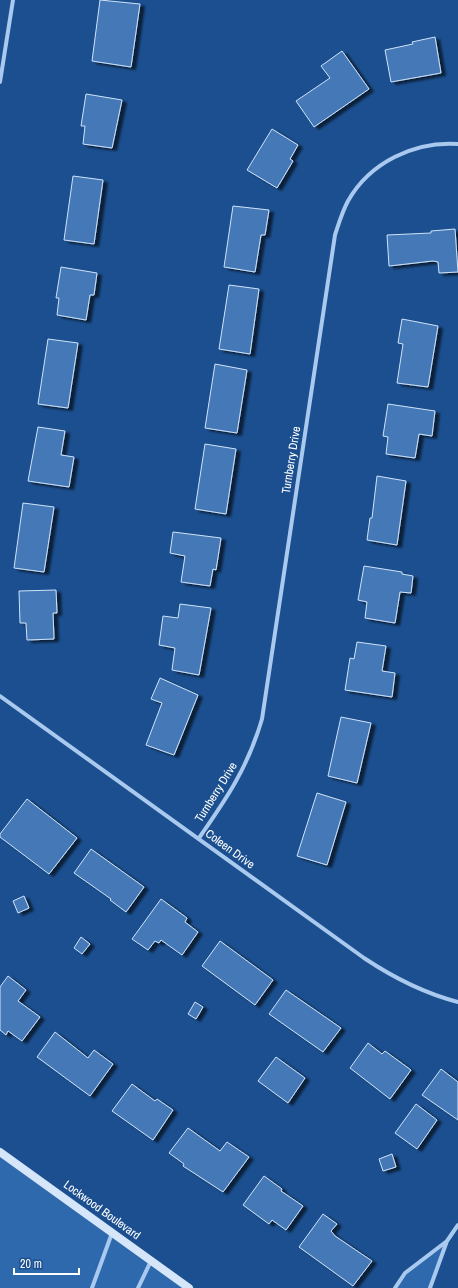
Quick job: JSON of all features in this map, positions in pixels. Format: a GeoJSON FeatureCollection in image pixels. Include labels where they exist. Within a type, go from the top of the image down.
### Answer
{"type":"FeatureCollection","features":[{"type":"Feature","properties":{"kind":"main road","name":"Lockwood Boulevard"},"geometry":{"type":"LineString","coordinates":[[0,1152],[189,1288]]}},
{"type":"Feature","properties":{"kind":"street"},"geometry":{"type":"LineString","coordinates":[[0,82],[12,0]]}},
{"type":"Feature","properties":{"kind":"street","name":"Turnberry Drive"},"geometry":{"type":"LineString","coordinates":[[198,838],[233,789],[255,743],[262,719],[339,220],[348,200],[361,182],[379,166],[395,156],[415,148],[434,144],[458,144]]}},
{"type":"Feature","properties":{"kind":"street","name":"Coleen Drive"},"geometry":{"type":"LineString","coordinates":[[0,696],[391,976],[434,996],[458,1002]]}},
{"type":"Feature","properties":{"kind":"street"},"geometry":{"type":"LineString","coordinates":[[430,1288],[447,1242],[458,1225]]}},
{"type":"Feature","properties":{"kind":"street"},"geometry":{"type":"LineString","coordinates":[[92,1288],[112,1233]]}},
{"type":"Feature","properties":{"kind":"street"},"geometry":{"type":"LineString","coordinates":[[395,1288],[405,1273],[447,1242]]}},
{"type":"Feature","properties":{"kind":"street"},"geometry":{"type":"LineString","coordinates":[[138,1288],[151,1261]]}},
{"type":"Feature","properties":{"kind":"shaded area"},"geometry":{"type":"Polygon","coordinates":[[[0,1152],[189,1288],[0,1288],[0,1152]]]}},
{"type":"Feature","properties":{"kind":"shaded area"},"geometry":{"type":"Polygon","coordinates":[[[447,1241],[430,1288],[395,1288],[405,1273],[447,1241]]]}},
{"type":"Feature","properties":{"kind":"building"},"geometry":{"type":"Polygon","coordinates":[[[100,0],[140,4],[131,67],[92,61],[100,0]]]}},
{"type":"Feature","properties":{"kind":"building"},"geometry":{"type":"Polygon","coordinates":[[[435,37],[441,73],[391,82],[385,50],[413,44],[412,42],[435,37]]]}},
{"type":"Feature","properties":{"kind":"building"},"geometry":{"type":"Polygon","coordinates":[[[342,51],[369,89],[314,127],[296,101],[330,78],[321,66],[342,51]]]}},
{"type":"Feature","properties":{"kind":"building"},"geometry":{"type":"Polygon","coordinates":[[[86,94],[122,100],[112,148],[83,144],[85,126],[81,126],[86,94]]]}},
{"type":"Feature","properties":{"kind":"building"},"geometry":{"type":"Polygon","coordinates":[[[272,129],[298,145],[290,159],[293,161],[277,188],[247,170],[272,129]]]}},
{"type":"Feature","properties":{"kind":"building"},"geometry":{"type":"Polygon","coordinates":[[[73,176],[103,180],[94,244],[64,240],[73,176]]]}},
{"type":"Feature","properties":{"kind":"building"},"geometry":{"type":"Polygon","coordinates":[[[233,206],[269,210],[265,235],[261,235],[255,272],[224,267],[233,206]]]}},
{"type":"Feature","properties":{"kind":"building"},"geometry":{"type":"Polygon","coordinates":[[[455,229],[458,272],[439,273],[438,262],[433,261],[389,266],[387,235],[431,233],[431,231],[455,229]]]}},
{"type":"Feature","properties":{"kind":"building"},"geometry":{"type":"Polygon","coordinates":[[[61,267],[97,273],[94,295],[90,295],[86,320],[57,315],[59,298],[56,298],[61,267]]]}},
{"type":"Feature","properties":{"kind":"building"},"geometry":{"type":"Polygon","coordinates":[[[229,285],[259,289],[250,354],[219,349],[229,285]]]}},
{"type":"Feature","properties":{"kind":"building"},"geometry":{"type":"Polygon","coordinates":[[[402,319],[438,326],[428,387],[397,383],[403,344],[398,343],[402,319]]]}},
{"type":"Feature","properties":{"kind":"building"},"geometry":{"type":"Polygon","coordinates":[[[48,339],[78,343],[68,408],[38,404],[48,339]]]}},
{"type":"Feature","properties":{"kind":"building"},"geometry":{"type":"Polygon","coordinates":[[[215,364],[247,370],[237,433],[205,428],[215,364]]]}},
{"type":"Feature","properties":{"kind":"building"},"geometry":{"type":"Polygon","coordinates":[[[388,404],[435,411],[432,436],[419,434],[415,458],[386,454],[388,437],[383,436],[388,404]]]}},
{"type":"Feature","properties":{"kind":"building"},"geometry":{"type":"Polygon","coordinates":[[[38,427],[65,431],[61,455],[74,457],[69,487],[28,481],[38,427]]]}},
{"type":"Feature","properties":{"kind":"building"},"geometry":{"type":"Polygon","coordinates":[[[205,444],[236,449],[226,514],[195,509],[205,444]]]}},
{"type":"Feature","properties":{"kind":"building"},"geometry":{"type":"Polygon","coordinates":[[[377,476],[406,481],[397,545],[367,540],[370,518],[372,518],[377,476]]]}},
{"type":"Feature","properties":{"kind":"building"},"geometry":{"type":"Polygon","coordinates":[[[23,503],[54,507],[44,572],[14,568],[23,503]]]}},
{"type":"Feature","properties":{"kind":"building"},"geometry":{"type":"Polygon","coordinates":[[[173,532],[221,538],[216,570],[213,569],[210,586],[181,582],[185,556],[170,553],[173,532]]]}},
{"type":"Feature","properties":{"kind":"building"},"geometry":{"type":"Polygon","coordinates":[[[364,566],[402,572],[402,574],[413,576],[411,593],[400,592],[395,623],[365,618],[367,602],[358,600],[364,566]]]}},
{"type":"Feature","properties":{"kind":"building"},"geometry":{"type":"Polygon","coordinates":[[[56,590],[57,613],[53,613],[54,639],[27,640],[26,623],[20,623],[19,591],[56,590]]]}},
{"type":"Feature","properties":{"kind":"building"},"geometry":{"type":"Polygon","coordinates":[[[180,604],[211,608],[199,675],[172,670],[175,648],[159,645],[163,616],[178,618],[180,604]]]}},
{"type":"Feature","properties":{"kind":"building"},"geometry":{"type":"Polygon","coordinates":[[[357,642],[386,646],[382,671],[395,673],[392,697],[345,690],[350,658],[354,659],[357,642]]]}},
{"type":"Feature","properties":{"kind":"building"},"geometry":{"type":"Polygon","coordinates":[[[160,678],[198,695],[174,755],[146,745],[162,703],[151,699],[160,678]]]}},
{"type":"Feature","properties":{"kind":"building"},"geometry":{"type":"Polygon","coordinates":[[[341,717],[371,723],[357,783],[328,776],[341,717]]]}},
{"type":"Feature","properties":{"kind":"building"},"geometry":{"type":"Polygon","coordinates":[[[317,793],[346,802],[327,865],[297,856],[317,793]]]}},
{"type":"Feature","properties":{"kind":"building"},"geometry":{"type":"Polygon","coordinates":[[[27,799],[77,838],[49,874],[0,837],[0,834],[27,799]]]}},
{"type":"Feature","properties":{"kind":"building"},"geometry":{"type":"Polygon","coordinates":[[[91,849],[144,887],[126,912],[110,900],[111,899],[74,873],[91,849]]]}},
{"type":"Feature","properties":{"kind":"building"},"geometry":{"type":"Polygon","coordinates":[[[24,896],[29,908],[18,913],[13,901],[24,896]]]}},
{"type":"Feature","properties":{"kind":"building"},"geometry":{"type":"Polygon","coordinates":[[[161,899],[187,918],[185,922],[198,932],[182,955],[161,940],[159,943],[155,941],[148,950],[132,939],[161,899]]]}},
{"type":"Feature","properties":{"kind":"building"},"geometry":{"type":"Polygon","coordinates":[[[81,937],[90,944],[82,954],[74,948],[81,937]]]}},
{"type":"Feature","properties":{"kind":"building"},"geometry":{"type":"Polygon","coordinates":[[[220,941],[273,980],[255,1005],[202,966],[220,941]]]}},
{"type":"Feature","properties":{"kind":"building"},"geometry":{"type":"Polygon","coordinates":[[[8,976],[26,990],[18,1001],[40,1017],[22,1041],[8,1031],[6,1035],[0,1030],[0,987],[8,976]]]}},
{"type":"Feature","properties":{"kind":"building"},"geometry":{"type":"Polygon","coordinates":[[[286,990],[341,1028],[323,1052],[269,1014],[286,990]]]}},
{"type":"Feature","properties":{"kind":"building"},"geometry":{"type":"Polygon","coordinates":[[[195,1002],[203,1007],[196,1019],[188,1014],[195,1002]]]}},
{"type":"Feature","properties":{"kind":"building"},"geometry":{"type":"Polygon","coordinates":[[[55,1032],[88,1058],[94,1050],[113,1064],[90,1096],[37,1057],[55,1032]]]}},
{"type":"Feature","properties":{"kind":"building"},"geometry":{"type":"Polygon","coordinates":[[[368,1043],[382,1054],[385,1051],[411,1070],[390,1099],[350,1068],[368,1043]]]}},
{"type":"Feature","properties":{"kind":"building"},"geometry":{"type":"Polygon","coordinates":[[[276,1057],[305,1078],[288,1103],[258,1081],[276,1057]]]}},
{"type":"Feature","properties":{"kind":"building"},"geometry":{"type":"Polygon","coordinates":[[[441,1069],[458,1082],[458,1120],[422,1095],[441,1069]]]}},
{"type":"Feature","properties":{"kind":"building"},"geometry":{"type":"Polygon","coordinates":[[[132,1084],[155,1101],[157,1099],[173,1110],[153,1140],[112,1111],[132,1084]]]}},
{"type":"Feature","properties":{"kind":"building"},"geometry":{"type":"Polygon","coordinates":[[[416,1104],[437,1120],[417,1149],[395,1133],[416,1104]]]}},
{"type":"Feature","properties":{"kind":"building"},"geometry":{"type":"Polygon","coordinates":[[[188,1128],[220,1151],[227,1142],[249,1157],[223,1192],[183,1166],[184,1164],[169,1153],[188,1128]]]}},
{"type":"Feature","properties":{"kind":"building"},"geometry":{"type":"Polygon","coordinates":[[[392,1154],[396,1167],[383,1171],[379,1159],[392,1154]]]}},
{"type":"Feature","properties":{"kind":"building"},"geometry":{"type":"Polygon","coordinates":[[[264,1176],[282,1189],[281,1191],[303,1206],[286,1230],[272,1220],[269,1224],[243,1205],[264,1176]]]}},
{"type":"Feature","properties":{"kind":"building"},"geometry":{"type":"Polygon","coordinates":[[[323,1214],[337,1224],[331,1231],[335,1236],[372,1261],[353,1286],[299,1247],[323,1214]]]}}]}
